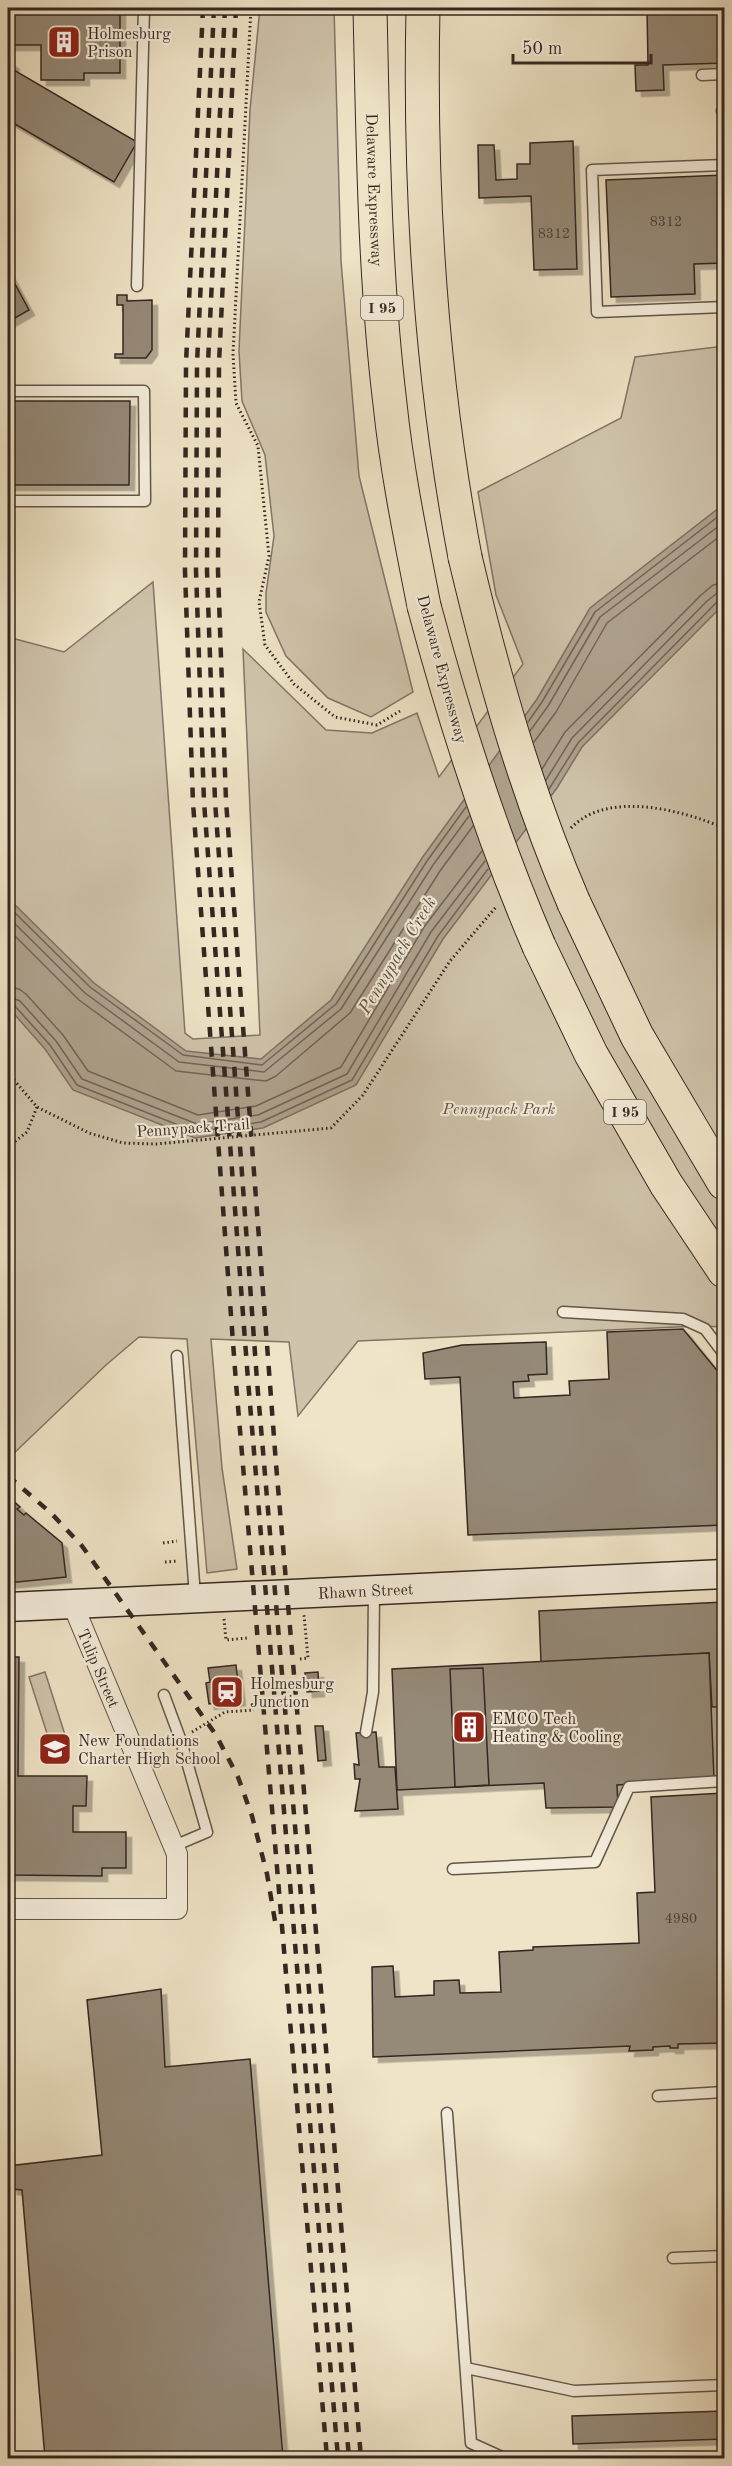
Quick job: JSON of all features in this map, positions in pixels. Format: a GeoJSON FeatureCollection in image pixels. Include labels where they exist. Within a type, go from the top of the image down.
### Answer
{"type":"FeatureCollection","features":[{"type":"Feature","properties":{"kind":"highway","name":"Delaware Expressway"},"geometry":{"type":"LineString","coordinates":[[370,8],[374,169],[389,403],[424,606],[461,738],[511,882],[539,946],[591,1054],[666,1184],[724,1271]]}},
{"type":"Feature","properties":{"kind":"highway","name":"I 95"},"geometry":{"type":"LineString","coordinates":[[423,8],[423,181],[439,387],[450,481],[486,646],[513,735],[555,858],[574,903],[637,1036],[724,1183]]}},
{"type":"Feature","properties":{"kind":"main road","name":"Rhawn Street"},"geometry":{"type":"LineString","coordinates":[[8,1607],[724,1574]]}},
{"type":"Feature","properties":{"kind":"street","name":"Tulip Street"},"geometry":{"type":"LineString","coordinates":[[8,1909],[177,1909],[177,1854],[73,1605]]}},
{"type":"Feature","properties":{"kind":"lane"},"geometry":{"type":"LineString","coordinates":[[137,286],[144,8]]}},
{"type":"Feature","properties":{"kind":"lane"},"geometry":{"type":"LineString","coordinates":[[702,75],[724,74]]}},
{"type":"Feature","properties":{"kind":"lane"},"geometry":{"type":"LineString","coordinates":[[724,165],[592,170],[597,312],[724,307]]}},
{"type":"Feature","properties":{"kind":"lane"},"geometry":{"type":"LineString","coordinates":[[8,391],[144,391],[145,501],[8,501]]}},
{"type":"Feature","properties":{"kind":"lane"},"geometry":{"type":"LineString","coordinates":[[563,1312],[683,1319],[705,1329],[724,1354]]}},
{"type":"Feature","properties":{"kind":"lane"},"geometry":{"type":"LineString","coordinates":[[177,1356],[196,1599]]}},
{"type":"Feature","properties":{"kind":"lane"},"geometry":{"type":"LineString","coordinates":[[366,1732],[373,1692],[374,1589]]}},
{"type":"Feature","properties":{"kind":"lane"},"geometry":{"type":"LineString","coordinates":[[164,1695],[181,1741],[207,1832],[174,1846]]}},
{"type":"Feature","properties":{"kind":"lane"},"geometry":{"type":"LineString","coordinates":[[453,1869],[595,1862],[629,1787],[724,1781]]}},
{"type":"Feature","properties":{"kind":"lane"},"geometry":{"type":"LineString","coordinates":[[658,2096],[724,2092]]}},
{"type":"Feature","properties":{"kind":"lane"},"geometry":{"type":"LineString","coordinates":[[447,2113],[471,2443],[504,2458]]}},
{"type":"Feature","properties":{"kind":"lane"},"geometry":{"type":"LineString","coordinates":[[673,2258],[724,2256]]}},
{"type":"Feature","properties":{"kind":"lane"},"geometry":{"type":"LineString","coordinates":[[465,2368],[574,2391],[724,2385]]}},
{"type":"Feature","properties":{"kind":"path"},"geometry":{"type":"LineString","coordinates":[[251,8],[233,354],[236,403],[258,446],[269,556],[259,602],[265,645],[294,684],[335,717],[376,725],[400,711]]}},
{"type":"Feature","properties":{"kind":"path","name":"Pennypack Trail"},"geometry":{"type":"LineString","coordinates":[[8,1073],[37,1107],[89,1133],[123,1143],[156,1144],[332,1128]]}},
{"type":"Feature","properties":{"kind":"path"},"geometry":{"type":"LineString","coordinates":[[8,1147],[27,1132],[37,1107]]}},
{"type":"Feature","properties":{"kind":"path"},"geometry":{"type":"LineString","coordinates":[[300,1659],[308,1658],[305,1620]]}},
{"type":"Feature","properties":{"kind":"path"},"geometry":{"type":"LineString","coordinates":[[224,1622],[226,1640],[248,1638]]}},
{"type":"Feature","properties":{"kind":"path"},"geometry":{"type":"LineString","coordinates":[[181,1741],[225,1712],[254,1710]]}},
{"type":"Feature","properties":{"kind":"green space"},"geometry":{"type":"Polygon","coordinates":[[[260,8],[334,8],[341,261],[359,476],[413,692],[371,717],[328,698],[286,656],[266,612],[266,593],[274,536],[265,455],[242,401],[239,351],[250,110],[260,8]]]}},
{"type":"Feature","properties":{"kind":"green space","name":"Pennypack Park"},"geometry":{"type":"Polygon","coordinates":[[[724,346],[724,1327],[700,1326],[358,1341],[298,1416],[289,1342],[211,1339],[222,1468],[237,1569],[207,1573],[187,1339],[139,1337],[106,1365],[10,1457],[8,1455],[8,637],[64,652],[153,582],[185,1033],[193,1039],[260,1035],[243,649],[326,730],[372,733],[417,713],[439,777],[523,664],[496,595],[478,492],[621,418],[635,357],[724,346]]]}},
{"type":"Feature","properties":{"kind":"green space"},"geometry":{"type":"Polygon","coordinates":[[[45,1672],[66,1738],[50,1743],[29,1677],[45,1672]]]}},
{"type":"Feature","properties":{"kind":"water","name":"Pennypack Creek"},"geometry":{"type":"Polygon","coordinates":[[[724,504],[724,604],[582,747],[557,788],[443,939],[356,1085],[263,1128],[195,1138],[73,1090],[45,1049],[8,1007],[8,898],[94,983],[186,1051],[261,1059],[331,1000],[422,858],[537,699],[590,608],[724,504]]]}},
{"type":"Feature","properties":{"kind":"building","name":"Holmesburg Prison"},"geometry":{"type":"Polygon","coordinates":[[[8,8],[120,8],[120,73],[84,73],[84,80],[41,80],[41,45],[8,45],[8,8]]]}},
{"type":"Feature","properties":{"kind":"building"},"geometry":{"type":"Polygon","coordinates":[[[647,8],[724,8],[724,63],[663,65],[664,90],[636,91],[635,65],[648,65],[647,8]]]}},
{"type":"Feature","properties":{"kind":"building","name":"Holmesburg Prison"},"geometry":{"type":"Polygon","coordinates":[[[8,60],[14,64],[12,69],[137,142],[114,182],[8,120],[8,60]]]}},
{"type":"Feature","properties":{"kind":"building"},"geometry":{"type":"Polygon","coordinates":[[[573,141],[577,269],[534,270],[531,196],[479,198],[478,145],[494,145],[496,180],[517,179],[517,164],[530,164],[530,143],[573,141]]]}},
{"type":"Feature","properties":{"kind":"building"},"geometry":{"type":"Polygon","coordinates":[[[724,175],[724,263],[694,264],[695,294],[611,297],[606,180],[724,175]]]}},
{"type":"Feature","properties":{"kind":"building"},"geometry":{"type":"Polygon","coordinates":[[[8,271],[29,310],[8,322],[8,271]]]}},
{"type":"Feature","properties":{"kind":"building"},"geometry":{"type":"Polygon","coordinates":[[[117,295],[127,295],[127,301],[152,300],[152,350],[146,358],[115,358],[115,354],[123,354],[123,305],[117,305],[117,295]]]}},
{"type":"Feature","properties":{"kind":"building"},"geometry":{"type":"Polygon","coordinates":[[[8,401],[130,401],[129,485],[8,485],[8,401]]]}},
{"type":"Feature","properties":{"kind":"building"},"geometry":{"type":"Polygon","coordinates":[[[683,1329],[724,1379],[724,1525],[468,1535],[460,1377],[425,1379],[423,1353],[462,1345],[546,1342],[547,1374],[528,1375],[529,1381],[513,1382],[514,1398],[570,1395],[569,1381],[609,1379],[607,1332],[683,1329]]]}},
{"type":"Feature","properties":{"kind":"building"},"geometry":{"type":"Polygon","coordinates":[[[8,1496],[20,1507],[17,1509],[24,1515],[26,1513],[62,1543],[66,1577],[8,1583],[8,1496]]]}},
{"type":"Feature","properties":{"kind":"building"},"geometry":{"type":"Polygon","coordinates":[[[724,1602],[724,1707],[712,1707],[709,1653],[541,1662],[539,1611],[724,1602]]]}},
{"type":"Feature","properties":{"kind":"building"},"geometry":{"type":"Polygon","coordinates":[[[709,1653],[714,1779],[617,1785],[618,1807],[546,1808],[544,1783],[397,1790],[392,1669],[709,1653]]]}},
{"type":"Feature","properties":{"kind":"building","name":"New Foundations Charter High School"},"geometry":{"type":"Polygon","coordinates":[[[8,1657],[19,1657],[18,1776],[87,1776],[86,1806],[73,1806],[73,1832],[126,1832],[126,1868],[102,1868],[102,1876],[8,1875],[8,1657]]]}},
{"type":"Feature","properties":{"kind":"building"},"geometry":{"type":"Polygon","coordinates":[[[236,1665],[240,1700],[209,1704],[206,1683],[210,1682],[208,1668],[236,1665]]]}},
{"type":"Feature","properties":{"kind":"building","name":"EMCO Tech Heating & Cooling"},"geometry":{"type":"Polygon","coordinates":[[[483,1668],[489,1785],[455,1787],[450,1669],[483,1668]]]}},
{"type":"Feature","properties":{"kind":"building"},"geometry":{"type":"Polygon","coordinates":[[[318,1672],[319,1691],[307,1692],[305,1673],[318,1672]]]}},
{"type":"Feature","properties":{"kind":"building"},"geometry":{"type":"Polygon","coordinates":[[[315,1726],[323,1726],[326,1760],[318,1761],[315,1726]]]}},
{"type":"Feature","properties":{"kind":"building"},"geometry":{"type":"Polygon","coordinates":[[[376,1732],[379,1767],[395,1767],[398,1809],[355,1811],[360,1779],[355,1779],[354,1764],[359,1765],[356,1733],[376,1732]]]}},
{"type":"Feature","properties":{"kind":"building"},"geometry":{"type":"Polygon","coordinates":[[[724,1793],[724,2043],[678,2044],[678,2048],[653,2047],[653,2050],[629,2051],[630,2046],[373,2057],[372,1967],[393,1966],[395,1997],[434,1995],[434,1981],[459,1980],[460,1993],[501,1992],[499,1952],[533,1950],[533,1947],[639,1943],[637,1893],[655,1892],[651,1797],[724,1793]]]}},
{"type":"Feature","properties":{"kind":"building"},"geometry":{"type":"Polygon","coordinates":[[[161,1989],[165,2067],[250,2059],[283,2458],[45,2458],[22,2190],[12,2189],[8,2166],[102,2155],[87,2000],[161,1989]]]}},
{"type":"Feature","properties":{"kind":"building"},"geometry":{"type":"Polygon","coordinates":[[[724,2411],[724,2439],[573,2444],[572,2416],[724,2411]]]}},
{"type":"Feature","properties":{"kind":"railway"},"geometry":{"type":"LineString","coordinates":[[203,8],[186,363],[185,571],[193,803],[236,1383],[327,2458]]}},
{"type":"Feature","properties":{"kind":"railway"},"geometry":{"type":"LineString","coordinates":[[214,8],[197,363],[196,571],[204,802],[248,1380],[338,2458]]}},
{"type":"Feature","properties":{"kind":"railway"},"geometry":{"type":"LineString","coordinates":[[225,8],[208,363],[207,571],[215,801],[257,1381],[349,2458]]}},
{"type":"Feature","properties":{"kind":"railway"},"geometry":{"type":"LineString","coordinates":[[236,8],[219,363],[218,571],[226,801],[276,1464],[361,2458]]}},
{"type":"Feature","properties":{"kind":"railway"},"geometry":{"type":"LineString","coordinates":[[8,1476],[51,1513],[82,1546],[216,1735],[238,1777],[252,1816],[267,1874],[275,1921]]}},
{"type":"Feature","properties":{"kind":"place","name":"Holmesburg Prison"},"geometry":{"type":"Point","coordinates":[64,42]}},
{"type":"Feature","properties":{"kind":"place","name":"Holmesburg Junction"},"geometry":{"type":"Point","coordinates":[227,1692]}},
{"type":"Feature","properties":{"kind":"place","name":"EMCO Tech Heating & Cooling"},"geometry":{"type":"Point","coordinates":[469,1727]}},
{"type":"Feature","properties":{"kind":"place","name":"New Foundations Charter High School"},"geometry":{"type":"Point","coordinates":[55,1749]}}]}
